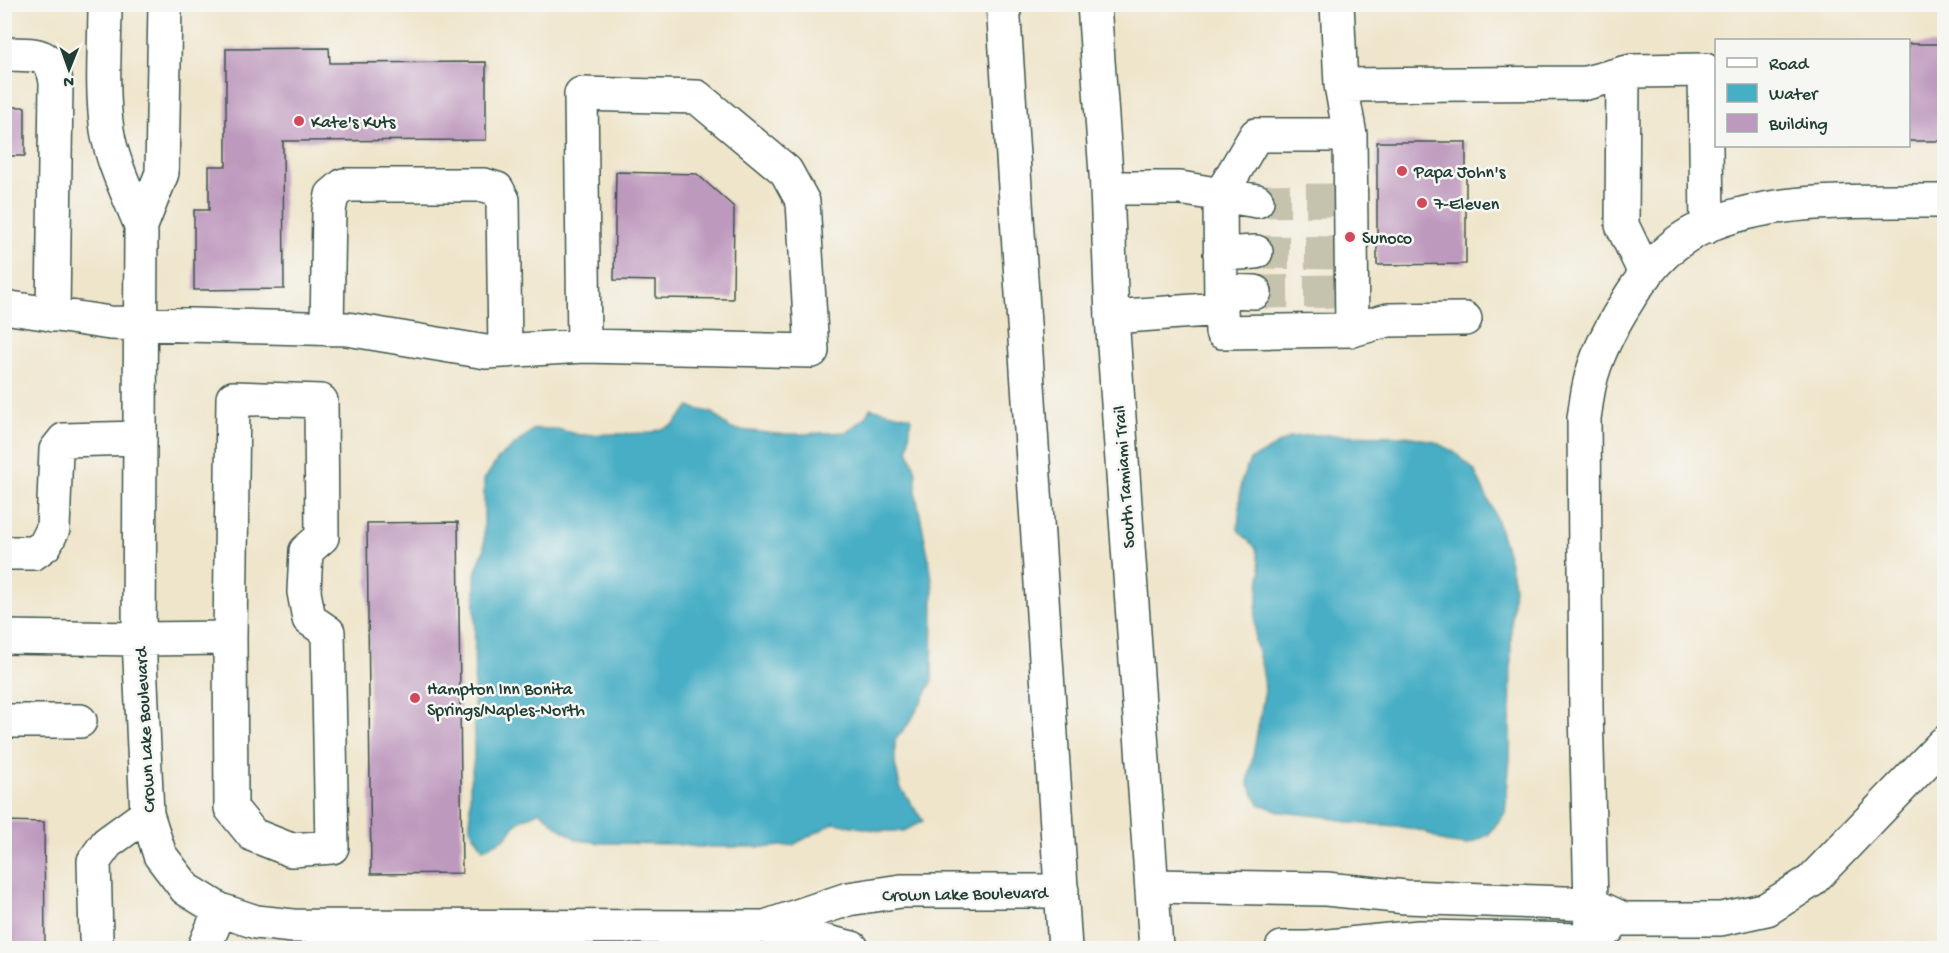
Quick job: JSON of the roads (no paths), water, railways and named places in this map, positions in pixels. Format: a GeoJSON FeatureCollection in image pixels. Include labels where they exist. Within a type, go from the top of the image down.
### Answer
{"type":"FeatureCollection","features":[{"type":"Feature","properties":{"kind":"street","name":"Crown Lake Boulevard"},"geometry":{"type":"LineString","coordinates":[[105,4],[107,130],[115,161],[141,226]]}},
{"type":"Feature","properties":{"kind":"street","name":"Crown Lake Boulevard"},"geometry":{"type":"LineString","coordinates":[[165,4],[162,173],[141,226],[139,639],[147,814],[160,855],[186,889],[220,910],[256,922],[424,937],[769,938],[852,948]]}},
{"type":"Feature","properties":{"kind":"street"},"geometry":{"type":"LineString","coordinates":[[1003,4],[1065,948]]}},
{"type":"Feature","properties":{"kind":"street","name":"South Tamiami Trail"},"geometry":{"type":"LineString","coordinates":[[1094,4],[1107,188],[1112,318],[1156,948]]}},
{"type":"Feature","properties":{"kind":"street"},"geometry":{"type":"LineString","coordinates":[[1337,4],[1341,85],[1350,135],[1343,200],[1344,290],[1352,330]]}},
{"type":"Feature","properties":{"kind":"street"},"geometry":{"type":"LineString","coordinates":[[4,54],[38,55],[48,60],[54,70],[56,83],[53,315]]}},
{"type":"Feature","properties":{"kind":"street"},"geometry":{"type":"LineString","coordinates":[[1341,85],[1586,83],[1632,70],[1705,70],[1707,227]]}},
{"type":"Feature","properties":{"kind":"street"},"geometry":{"type":"LineString","coordinates":[[1623,73],[1623,225],[1646,275]]}},
{"type":"Feature","properties":{"kind":"street"},"geometry":{"type":"LineString","coordinates":[[4,308],[110,323],[347,329],[486,352],[584,346],[812,351],[803,202],[786,171],[697,97],[581,94],[584,346]]}},
{"type":"Feature","properties":{"kind":"street"},"geometry":{"type":"LineString","coordinates":[[1350,135],[1256,135],[1220,196],[1222,332],[1352,330],[1388,320],[1465,319]]}},
{"type":"Feature","properties":{"kind":"street"},"geometry":{"type":"LineString","coordinates":[[327,329],[329,211],[332,195],[344,185],[484,185],[497,189],[502,200],[505,351]]}},
{"type":"Feature","properties":{"kind":"street"},"geometry":{"type":"LineString","coordinates":[[1107,188],[1180,188],[1257,201]]}},
{"type":"Feature","properties":{"kind":"street"},"geometry":{"type":"LineString","coordinates":[[1590,944],[1592,904],[1586,710],[1584,418],[1590,382],[1607,335],[1634,289],[1663,255],[1693,232],[1727,218],[1824,202],[1944,201]]}},
{"type":"Feature","properties":{"kind":"street"},"geometry":{"type":"LineString","coordinates":[[1220,254],[1256,252]]}},
{"type":"Feature","properties":{"kind":"street"},"geometry":{"type":"LineString","coordinates":[[1112,318],[1255,292]]}},
{"type":"Feature","properties":{"kind":"street"},"geometry":{"type":"LineString","coordinates":[[233,398],[321,401],[322,537],[306,551],[304,592],[309,619],[328,632],[332,847],[291,850],[253,835],[231,808],[230,638],[233,398]]}},
{"type":"Feature","properties":{"kind":"street"},"geometry":{"type":"LineString","coordinates":[[4,553],[34,553],[45,545],[53,529],[56,450],[64,440],[140,438]]}},
{"type":"Feature","properties":{"kind":"street"},"geometry":{"type":"LineString","coordinates":[[4,637],[230,638]]}},
{"type":"Feature","properties":{"kind":"street"},"geometry":{"type":"LineString","coordinates":[[4,721],[80,721]]}},
{"type":"Feature","properties":{"kind":"street"},"geometry":{"type":"LineString","coordinates":[[1152,886],[1326,889],[1417,898],[1592,904],[1623,919],[1721,919],[1767,909],[1811,881],[1944,743]]}},
{"type":"Feature","properties":{"kind":"street"},"geometry":{"type":"LineString","coordinates":[[96,938],[94,861],[107,843],[147,814]]}},
{"type":"Feature","properties":{"kind":"street","name":"Crown Lake Boulevard"},"geometry":{"type":"LineString","coordinates":[[769,938],[848,899],[901,891],[1062,891]]}},
{"type":"Feature","properties":{"kind":"street"},"geometry":{"type":"LineString","coordinates":[[204,948],[220,910]]}},
{"type":"Feature","properties":{"kind":"street"},"geometry":{"type":"LineString","coordinates":[[1282,948],[1309,948],[1419,937],[1489,943],[1590,944],[1623,919]]}},
{"type":"Feature","properties":{"kind":"water"},"geometry":{"type":"Polygon","coordinates":[[[689,407],[713,413],[731,429],[777,434],[847,432],[865,417],[870,408],[911,417],[908,449],[916,472],[916,495],[933,588],[932,682],[910,722],[895,740],[895,764],[900,787],[923,821],[904,831],[881,831],[834,823],[793,845],[697,847],[578,840],[540,811],[519,821],[504,839],[483,849],[470,828],[470,782],[474,759],[475,573],[484,550],[484,480],[498,459],[534,429],[557,429],[580,435],[650,433],[673,425],[689,407]]]}},
{"type":"Feature","properties":{"kind":"water"},"geometry":{"type":"Polygon","coordinates":[[[1314,435],[1407,436],[1433,441],[1454,452],[1474,470],[1494,512],[1509,559],[1514,585],[1511,631],[1510,758],[1505,813],[1488,835],[1467,845],[1444,842],[1423,831],[1398,826],[1351,823],[1328,817],[1282,812],[1259,804],[1248,783],[1265,690],[1255,641],[1255,618],[1261,571],[1256,548],[1238,530],[1241,483],[1250,460],[1291,437],[1314,435]]]}},
{"type":"Feature","properties":{"kind":"tunnel"},"geometry":{"type":"LineString","coordinates":[[1257,201],[1335,200]]}},
{"type":"Feature","properties":{"kind":"tunnel"},"geometry":{"type":"LineString","coordinates":[[1256,252],[1337,253]]}},
{"type":"Feature","properties":{"kind":"tunnel"},"geometry":{"type":"LineString","coordinates":[[1255,292],[1336,291]]}},
{"type":"Feature","properties":{"kind":"place","name":"Kate's Kuts"},"geometry":{"type":"Point","coordinates":[299,121]}},
{"type":"Feature","properties":{"kind":"place","name":"Papa John's"},"geometry":{"type":"Point","coordinates":[1402,171]}},
{"type":"Feature","properties":{"kind":"place","name":"7-Eleven"},"geometry":{"type":"Point","coordinates":[1422,203]}},
{"type":"Feature","properties":{"kind":"place","name":"Sunoco"},"geometry":{"type":"Point","coordinates":[1350,237]}},
{"type":"Feature","properties":{"kind":"place","name":"Hampton Inn Bonita Springs/Naples-North"},"geometry":{"type":"Point","coordinates":[415,698]}}]}
